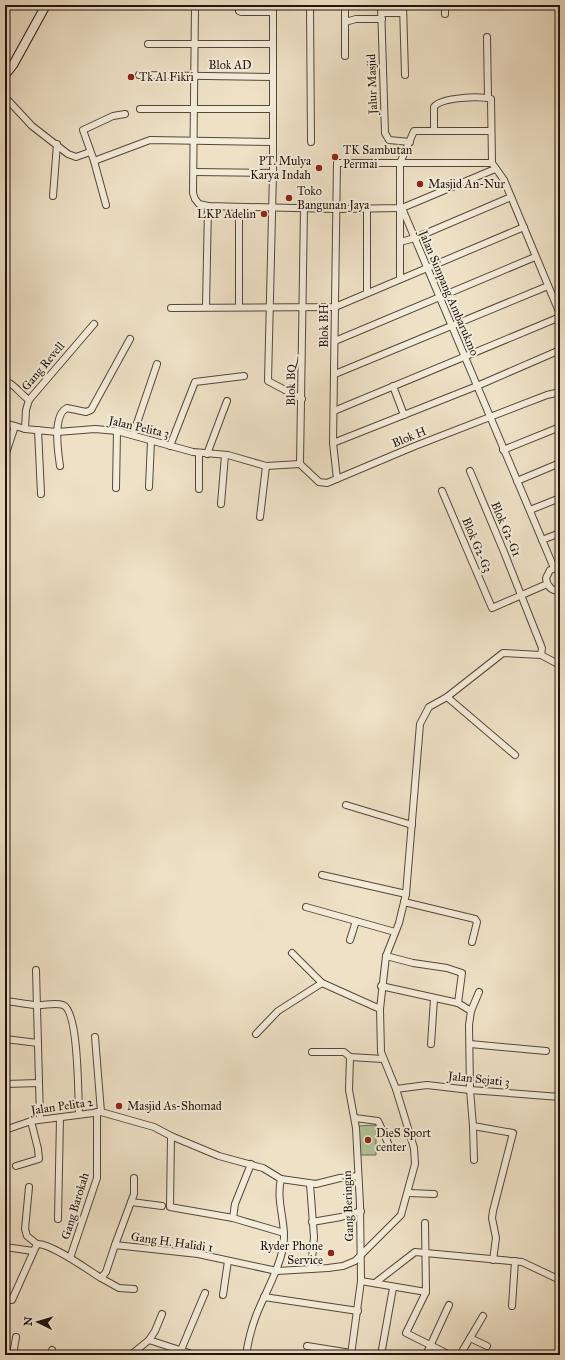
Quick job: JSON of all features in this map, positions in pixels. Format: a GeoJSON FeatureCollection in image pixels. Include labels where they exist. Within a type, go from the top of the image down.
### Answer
{"type":"FeatureCollection","features":[{"type":"Feature","properties":{"kind":"main road"},"geometry":{"type":"LineString","coordinates":[[5,75],[13,65],[46,5]]}},
{"type":"Feature","properties":{"kind":"street"},"geometry":{"type":"LineString","coordinates":[[195,5],[194,200],[199,204],[208,206],[335,209],[400,208],[494,166]]}},
{"type":"Feature","properties":{"kind":"street"},"geometry":{"type":"LineString","coordinates":[[238,5],[239,11],[241,12],[273,15]]}},
{"type":"Feature","properties":{"kind":"street"},"geometry":{"type":"LineString","coordinates":[[274,5],[273,173],[268,381],[302,399]]}},
{"type":"Feature","properties":{"kind":"street"},"geometry":{"type":"LineString","coordinates":[[310,5],[311,142]]}},
{"type":"Feature","properties":{"kind":"street"},"geometry":{"type":"LineString","coordinates":[[345,5],[345,56]]}},
{"type":"Feature","properties":{"kind":"street","name":"Jalur Masjid"},"geometry":{"type":"LineString","coordinates":[[381,5],[385,133],[388,140],[410,142]]}},
{"type":"Feature","properties":{"kind":"street"},"geometry":{"type":"LineString","coordinates":[[402,5],[405,75]]}},
{"type":"Feature","properties":{"kind":"street"},"geometry":{"type":"LineString","coordinates":[[445,5],[445,14]]}},
{"type":"Feature","properties":{"kind":"street"},"geometry":{"type":"LineString","coordinates":[[345,22],[403,12]]}},
{"type":"Feature","properties":{"kind":"street"},"geometry":{"type":"LineString","coordinates":[[486,37],[486,98]]}},
{"type":"Feature","properties":{"kind":"street"},"geometry":{"type":"LineString","coordinates":[[148,44],[273,44]]}},
{"type":"Feature","properties":{"kind":"street","name":"Blok AD"},"geometry":{"type":"LineString","coordinates":[[139,76],[273,77]]}},
{"type":"Feature","properties":{"kind":"street"},"geometry":{"type":"LineString","coordinates":[[5,97],[32,126],[72,156],[80,156],[90,152]]}},
{"type":"Feature","properties":{"kind":"street"},"geometry":{"type":"LineString","coordinates":[[334,411],[560,316],[504,180],[494,166],[491,131],[491,99],[486,98],[439,102],[434,107],[434,131]]}},
{"type":"Feature","properties":{"kind":"street"},"geometry":{"type":"LineString","coordinates":[[140,109],[273,109]]}},
{"type":"Feature","properties":{"kind":"street"},"geometry":{"type":"LineString","coordinates":[[106,205],[94,161],[82,132],[84,128],[114,116],[125,114]]}},
{"type":"Feature","properties":{"kind":"street"},"geometry":{"type":"LineString","coordinates":[[400,279],[400,163],[414,131],[491,131]]}},
{"type":"Feature","properties":{"kind":"street"},"geometry":{"type":"LineString","coordinates":[[94,161],[149,141],[194,140],[273,142]]}},
{"type":"Feature","properties":{"kind":"street"},"geometry":{"type":"LineString","coordinates":[[53,196],[57,144]]}},
{"type":"Feature","properties":{"kind":"street","name":"Blok BH"},"geometry":{"type":"LineString","coordinates":[[336,479],[333,443],[335,374],[335,209],[337,163],[400,163]]}},
{"type":"Feature","properties":{"kind":"street"},"geometry":{"type":"LineString","coordinates":[[400,163],[494,166]]}},
{"type":"Feature","properties":{"kind":"street"},"geometry":{"type":"LineString","coordinates":[[194,172],[273,173]]}},
{"type":"Feature","properties":{"kind":"street"},"geometry":{"type":"LineString","coordinates":[[400,242],[415,238],[511,197]]}},
{"type":"Feature","properties":{"kind":"street"},"geometry":{"type":"LineString","coordinates":[[206,308],[208,206]]}},
{"type":"Feature","properties":{"kind":"street"},"geometry":{"type":"LineString","coordinates":[[238,207],[239,307]]}},
{"type":"Feature","properties":{"kind":"street","name":"Blok BQ"},"geometry":{"type":"LineString","coordinates":[[300,464],[304,208]]}},
{"type":"Feature","properties":{"kind":"street","name":"Jalan Simpang Ambarukmo"},"geometry":{"type":"LineString","coordinates":[[400,208],[428,268],[490,418]]}},
{"type":"Feature","properties":{"kind":"street"},"geometry":{"type":"LineString","coordinates":[[367,209],[367,293]]}},
{"type":"Feature","properties":{"kind":"street"},"geometry":{"type":"LineString","coordinates":[[172,308],[335,307],[524,227]]}},
{"type":"Feature","properties":{"kind":"street"},"geometry":{"type":"LineString","coordinates":[[335,341],[439,296],[535,257]]}},
{"type":"Feature","properties":{"kind":"street"},"geometry":{"type":"LineString","coordinates":[[335,374],[548,286]]}},
{"type":"Feature","properties":{"kind":"street","name":"Gang Revell"},"geometry":{"type":"LineString","coordinates":[[25,429],[26,410],[29,400],[94,324]]}},
{"type":"Feature","properties":{"kind":"street"},"geometry":{"type":"LineString","coordinates":[[60,466],[57,432],[63,410],[67,408],[86,412],[93,407],[130,339]]}},
{"type":"Feature","properties":{"kind":"street"},"geometry":{"type":"LineString","coordinates":[[333,443],[477,386],[560,350]]}},
{"type":"Feature","properties":{"kind":"street"},"geometry":{"type":"LineString","coordinates":[[133,435],[157,364]]}},
{"type":"Feature","properties":{"kind":"street"},"geometry":{"type":"LineString","coordinates":[[170,446],[195,382],[227,380],[244,376]]}},
{"type":"Feature","properties":{"kind":"street"},"geometry":{"type":"LineString","coordinates":[[5,381],[12,384],[20,394],[29,400]]}},
{"type":"Feature","properties":{"kind":"street"},"geometry":{"type":"LineString","coordinates":[[393,386],[404,415]]}},
{"type":"Feature","properties":{"kind":"street","name":"Blok H"},"geometry":{"type":"LineString","coordinates":[[336,479],[415,446],[547,395],[560,392]]}},
{"type":"Feature","properties":{"kind":"street"},"geometry":{"type":"LineString","coordinates":[[207,454],[227,401]]}},
{"type":"Feature","properties":{"kind":"street"},"geometry":{"type":"LineString","coordinates":[[490,418],[542,540],[557,568],[547,574],[547,584],[553,590],[560,591]]}},
{"type":"Feature","properties":{"kind":"street","name":"Jalan Pelita 3"},"geometry":{"type":"LineString","coordinates":[[5,423],[25,429],[57,432],[95,429],[117,432],[199,453],[225,455],[266,466],[300,464]]}},
{"type":"Feature","properties":{"kind":"street"},"geometry":{"type":"LineString","coordinates":[[5,456],[15,426]]}},
{"type":"Feature","properties":{"kind":"street"},"geometry":{"type":"LineString","coordinates":[[503,450],[560,426]]}},
{"type":"Feature","properties":{"kind":"street"},"geometry":{"type":"LineString","coordinates":[[38,430],[41,494]]}},
{"type":"Feature","properties":{"kind":"street"},"geometry":{"type":"LineString","coordinates":[[116,488],[117,432]]}},
{"type":"Feature","properties":{"kind":"street"},"geometry":{"type":"LineString","coordinates":[[149,487],[151,441]]}},
{"type":"Feature","properties":{"kind":"street"},"geometry":{"type":"LineString","coordinates":[[199,453],[199,489]]}},
{"type":"Feature","properties":{"kind":"street"},"geometry":{"type":"LineString","coordinates":[[221,504],[225,455]]}},
{"type":"Feature","properties":{"kind":"street"},"geometry":{"type":"LineString","coordinates":[[517,481],[560,463]]}},
{"type":"Feature","properties":{"kind":"street"},"geometry":{"type":"LineString","coordinates":[[300,464],[321,483],[326,483],[336,479]]}},
{"type":"Feature","properties":{"kind":"street"},"geometry":{"type":"LineString","coordinates":[[260,517],[266,466]]}},
{"type":"Feature","properties":{"kind":"street","name":"Blok G2-G1"},"geometry":{"type":"LineString","coordinates":[[470,471],[522,596],[542,648],[541,655]]}},
{"type":"Feature","properties":{"kind":"street","name":"Blok G2-G3"},"geometry":{"type":"LineString","coordinates":[[442,491],[492,608],[522,596]]}},
{"type":"Feature","properties":{"kind":"street"},"geometry":{"type":"LineString","coordinates":[[530,510],[560,498]]}},
{"type":"Feature","properties":{"kind":"street"},"geometry":{"type":"LineString","coordinates":[[542,540],[560,533]]}},
{"type":"Feature","properties":{"kind":"street"},"geometry":{"type":"LineString","coordinates":[[522,596],[547,584]]}},
{"type":"Feature","properties":{"kind":"street","name":"Gang H. Halidi 1"},"geometry":{"type":"LineString","coordinates":[[101,1278],[106,1272],[115,1245],[179,1251],[276,1271],[284,1269],[311,1269],[343,1266],[356,1261],[401,1215],[415,1164],[414,1148],[396,1088],[383,1059],[380,1042],[380,1009],[386,956],[406,894],[420,724],[429,707],[447,697],[503,653],[541,655]]}},
{"type":"Feature","properties":{"kind":"street"},"geometry":{"type":"LineString","coordinates":[[541,655],[560,665]]}},
{"type":"Feature","properties":{"kind":"street"},"geometry":{"type":"LineString","coordinates":[[447,697],[515,755]]}},
{"type":"Feature","properties":{"kind":"street"},"geometry":{"type":"LineString","coordinates":[[346,805],[412,826]]}},
{"type":"Feature","properties":{"kind":"street"},"geometry":{"type":"LineString","coordinates":[[322,875],[406,894]]}},
{"type":"Feature","properties":{"kind":"street"},"geometry":{"type":"LineString","coordinates":[[404,902],[475,919],[477,922],[472,942]]}},
{"type":"Feature","properties":{"kind":"street"},"geometry":{"type":"LineString","coordinates":[[306,907],[395,932]]}},
{"type":"Feature","properties":{"kind":"street"},"geometry":{"type":"LineString","coordinates":[[350,940],[356,921]]}},
{"type":"Feature","properties":{"kind":"street"},"geometry":{"type":"LineString","coordinates":[[292,953],[322,984],[380,1009]]}},
{"type":"Feature","properties":{"kind":"street"},"geometry":{"type":"LineString","coordinates":[[386,956],[413,963],[447,968],[462,973],[463,977],[458,1003]]}},
{"type":"Feature","properties":{"kind":"street"},"geometry":{"type":"LineString","coordinates":[[36,970],[40,1120]]}},
{"type":"Feature","properties":{"kind":"street"},"geometry":{"type":"LineString","coordinates":[[256,1034],[278,1011],[322,984]]}},
{"type":"Feature","properties":{"kind":"street"},"geometry":{"type":"LineString","coordinates":[[382,986],[434,999],[458,1003],[471,1011]]}},
{"type":"Feature","properties":{"kind":"street"},"geometry":{"type":"LineString","coordinates":[[474,1160],[470,1090],[470,1044],[471,1011],[479,992]]}},
{"type":"Feature","properties":{"kind":"street"},"geometry":{"type":"LineString","coordinates":[[432,1044],[434,999]]}},
{"type":"Feature","properties":{"kind":"street"},"geometry":{"type":"LineString","coordinates":[[5,1001],[36,1005],[62,1005],[68,1008],[76,1045],[78,1114]]}},
{"type":"Feature","properties":{"kind":"street","name":"Gang Barokah"},"geometry":{"type":"LineString","coordinates":[[70,1258],[97,1178],[99,1082],[95,1037]]}},
{"type":"Feature","properties":{"kind":"street"},"geometry":{"type":"LineString","coordinates":[[5,1039],[38,1043]]}},
{"type":"Feature","properties":{"kind":"street"},"geometry":{"type":"LineString","coordinates":[[470,1044],[546,1051]]}},
{"type":"Feature","properties":{"kind":"street"},"geometry":{"type":"LineString","coordinates":[[312,1052],[344,1052],[350,1057],[383,1059]]}},
{"type":"Feature","properties":{"kind":"street","name":"Gang Beringin"},"geometry":{"type":"LineString","coordinates":[[350,1057],[349,1090],[355,1118],[361,1211],[361,1281],[351,1354]]}},
{"type":"Feature","properties":{"kind":"street"},"geometry":{"type":"LineString","coordinates":[[5,1084],[39,1083]]}},
{"type":"Feature","properties":{"kind":"street","name":"Jalan Sejati 3"},"geometry":{"type":"LineString","coordinates":[[396,1088],[428,1085],[560,1097]]}},
{"type":"Feature","properties":{"kind":"street","name":"Jalan Pelita 2"},"geometry":{"type":"LineString","coordinates":[[5,1130],[31,1121],[99,1112],[122,1117],[170,1134],[219,1156],[263,1168],[281,1179]]}},
{"type":"Feature","properties":{"kind":"street"},"geometry":{"type":"LineString","coordinates":[[58,1219],[60,1118]]}},
{"type":"Feature","properties":{"kind":"street"},"geometry":{"type":"LineString","coordinates":[[355,1118],[378,1121],[388,1143]]}},
{"type":"Feature","properties":{"kind":"street"},"geometry":{"type":"LineString","coordinates":[[16,1166],[39,1159],[31,1121]]}},
{"type":"Feature","properties":{"kind":"street"},"geometry":{"type":"LineString","coordinates":[[473,1126],[513,1133],[493,1211],[492,1218],[496,1238],[493,1260]]}},
{"type":"Feature","properties":{"kind":"street"},"geometry":{"type":"LineString","coordinates":[[170,1134],[170,1207],[232,1218],[284,1233]]}},
{"type":"Feature","properties":{"kind":"street"},"geometry":{"type":"LineString","coordinates":[[232,1218],[235,1204],[251,1164]]}},
{"type":"Feature","properties":{"kind":"street"},"geometry":{"type":"LineString","coordinates":[[246,1355],[255,1317],[276,1271],[283,1250],[283,1219],[278,1199],[281,1179],[310,1184],[358,1176]]}},
{"type":"Feature","properties":{"kind":"street"},"geometry":{"type":"LineString","coordinates":[[115,1245],[134,1194],[134,1178]]}},
{"type":"Feature","properties":{"kind":"street"},"geometry":{"type":"LineString","coordinates":[[310,1184],[314,1237],[311,1269]]}},
{"type":"Feature","properties":{"kind":"street"},"geometry":{"type":"LineString","coordinates":[[29,1187],[25,1229],[27,1236],[37,1244],[43,1245],[70,1258],[119,1288],[134,1289]]}},
{"type":"Feature","properties":{"kind":"street"},"geometry":{"type":"LineString","coordinates":[[408,1193],[434,1194]]}},
{"type":"Feature","properties":{"kind":"street"},"geometry":{"type":"LineString","coordinates":[[131,1202],[162,1206]]}},
{"type":"Feature","properties":{"kind":"street"},"geometry":{"type":"LineString","coordinates":[[312,1222],[341,1217],[361,1211]]}},
{"type":"Feature","properties":{"kind":"street"},"geometry":{"type":"LineString","coordinates":[[425,1223],[424,1252],[426,1292],[406,1333],[450,1355]]}},
{"type":"Feature","properties":{"kind":"street"},"geometry":{"type":"LineString","coordinates":[[8,1300],[37,1244]]}},
{"type":"Feature","properties":{"kind":"street"},"geometry":{"type":"LineString","coordinates":[[5,1247],[33,1251]]}},
{"type":"Feature","properties":{"kind":"street"},"geometry":{"type":"LineString","coordinates":[[375,1283],[411,1253],[424,1252],[526,1263],[560,1280]]}},
{"type":"Feature","properties":{"kind":"street"},"geometry":{"type":"LineString","coordinates":[[223,1295],[228,1261]]}},
{"type":"Feature","properties":{"kind":"street"},"geometry":{"type":"LineString","coordinates":[[512,1306],[515,1261]]}},
{"type":"Feature","properties":{"kind":"street"},"geometry":{"type":"LineString","coordinates":[[361,1281],[393,1288],[426,1292]]}},
{"type":"Feature","properties":{"kind":"street"},"geometry":{"type":"LineString","coordinates":[[382,1355],[393,1288]]}},
{"type":"Feature","properties":{"kind":"street"},"geometry":{"type":"LineString","coordinates":[[183,1352],[205,1293]]}},
{"type":"Feature","properties":{"kind":"street"},"geometry":{"type":"LineString","coordinates":[[264,1297],[358,1311]]}},
{"type":"Feature","properties":{"kind":"street"},"geometry":{"type":"LineString","coordinates":[[426,1355],[449,1305]]}},
{"type":"Feature","properties":{"kind":"street"},"geometry":{"type":"LineString","coordinates":[[133,1353],[149,1340],[155,1332],[162,1314]]}},
{"type":"Feature","properties":{"kind":"street"},"geometry":{"type":"LineString","coordinates":[[460,1355],[483,1316]]}},
{"type":"Feature","properties":{"kind":"street"},"geometry":{"type":"LineString","coordinates":[[13,1355],[16,1336]]}},
{"type":"Feature","properties":{"kind":"street"},"geometry":{"type":"LineString","coordinates":[[470,1338],[487,1346]]}},
{"type":"Feature","properties":{"kind":"street"},"geometry":{"type":"LineString","coordinates":[[149,1340],[196,1355]]}},
{"type":"Feature","properties":{"kind":"street"},"geometry":{"type":"LineString","coordinates":[[307,1346],[351,1354]]}},
{"type":"Feature","properties":{"kind":"green space","name":"DieS Sport center"},"geometry":{"type":"Polygon","coordinates":[[[376,1125],[376,1155],[360,1155],[359,1126],[376,1125]]]}},
{"type":"Feature","properties":{"kind":"place","name":"Tk Al Fikri"},"geometry":{"type":"Point","coordinates":[131,77]}},
{"type":"Feature","properties":{"kind":"place","name":"TK Sambutan Permai"},"geometry":{"type":"Point","coordinates":[335,157]}},
{"type":"Feature","properties":{"kind":"place","name":"PT. Mulya Karya Indah"},"geometry":{"type":"Point","coordinates":[319,168]}},
{"type":"Feature","properties":{"kind":"place","name":"Masjid An-Nur"},"geometry":{"type":"Point","coordinates":[420,184]}},
{"type":"Feature","properties":{"kind":"place","name":"Toko Bangunan Jaya"},"geometry":{"type":"Point","coordinates":[289,198]}},
{"type":"Feature","properties":{"kind":"place","name":"LKP Adelin"},"geometry":{"type":"Point","coordinates":[264,214]}},
{"type":"Feature","properties":{"kind":"place","name":"Masjid As-Shomad"},"geometry":{"type":"Point","coordinates":[119,1106]}},
{"type":"Feature","properties":{"kind":"place","name":"DieS Sport center"},"geometry":{"type":"Point","coordinates":[368,1140]}},
{"type":"Feature","properties":{"kind":"place","name":"Ryder Phone Service"},"geometry":{"type":"Point","coordinates":[331,1253]}}]}
